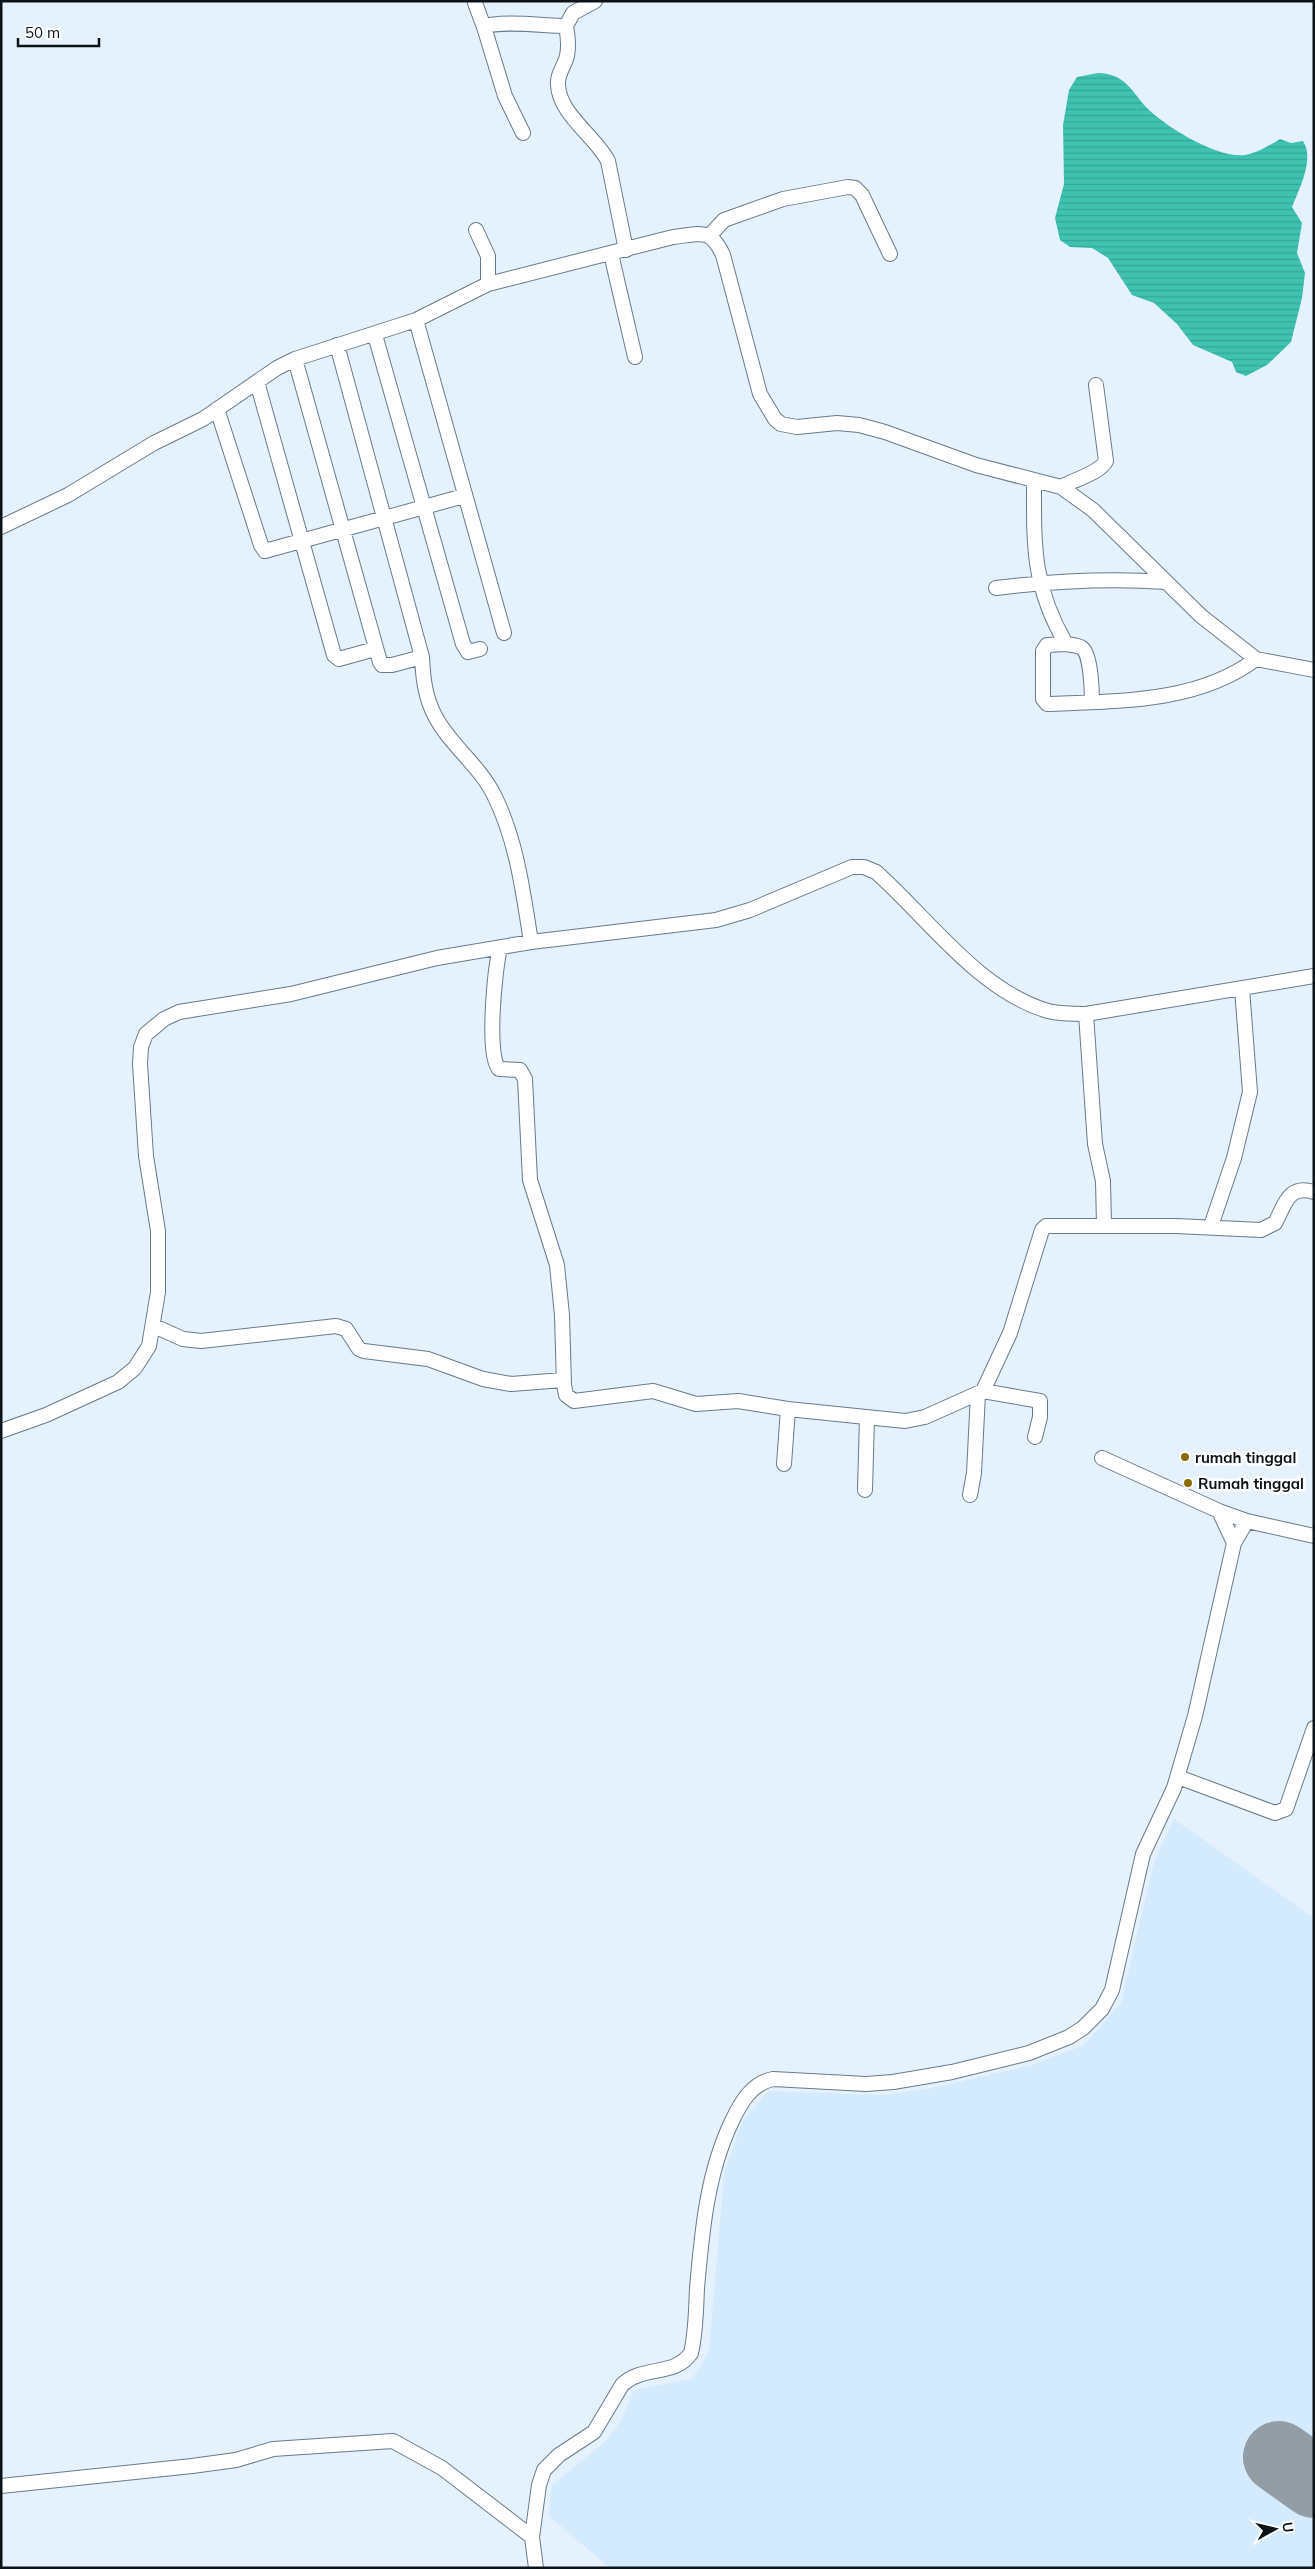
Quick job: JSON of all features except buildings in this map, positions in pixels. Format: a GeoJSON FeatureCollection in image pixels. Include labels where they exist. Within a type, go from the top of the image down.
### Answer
{"type":"FeatureCollection","features":[{"type":"Feature","properties":{"kind":"street"},"geometry":{"type":"LineString","coordinates":[[595,1],[573,13],[566,26],[568,48],[559,73],[559,92],[575,120],[602,150],[608,161],[626,250]]}},
{"type":"Feature","properties":{"kind":"street"},"geometry":{"type":"LineString","coordinates":[[475,3],[505,96],[523,133]]}},
{"type":"Feature","properties":{"kind":"street"},"geometry":{"type":"LineString","coordinates":[[484,27],[500,23],[566,26]]}},
{"type":"Feature","properties":{"kind":"street"},"geometry":{"type":"LineString","coordinates":[[1,527],[68,495],[154,443],[203,419],[295,359],[375,335],[416,320],[488,284],[673,237],[710,235],[724,220],[783,199],[838,188],[855,188],[868,206],[890,254]]}},
{"type":"Feature","properties":{"kind":"street"},"geometry":{"type":"LineString","coordinates":[[476,230],[488,256],[488,284]]}},
{"type":"Feature","properties":{"kind":"street"},"geometry":{"type":"LineString","coordinates":[[710,235],[723,255],[760,394],[775,419],[781,424],[797,427],[837,423],[859,425],[885,432],[976,465],[1061,487],[1093,510],[1222,634],[1256,659],[1314,670]]}},
{"type":"Feature","properties":{"kind":"street"},"geometry":{"type":"LineString","coordinates":[[611,254],[634,357]]}},
{"type":"Feature","properties":{"kind":"street"},"geometry":{"type":"LineString","coordinates":[[416,320],[504,633]]}},
{"type":"Feature","properties":{"kind":"street"},"geometry":{"type":"LineString","coordinates":[[375,335],[465,650],[468,652],[480,649]]}},
{"type":"Feature","properties":{"kind":"street"},"geometry":{"type":"LineString","coordinates":[[337,345],[422,657],[424,684],[436,717],[482,776],[501,809],[516,853],[531,942]]}},
{"type":"Feature","properties":{"kind":"street"},"geometry":{"type":"LineString","coordinates":[[295,359],[380,662],[386,666],[422,657]]}},
{"type":"Feature","properties":{"kind":"street"},"geometry":{"type":"LineString","coordinates":[[257,382],[334,655],[339,659],[344,659],[375,649]]}},
{"type":"Feature","properties":{"kind":"street"},"geometry":{"type":"LineString","coordinates":[[1061,487],[1075,479],[1097,471],[1106,461],[1096,385]]}},
{"type":"Feature","properties":{"kind":"street"},"geometry":{"type":"LineString","coordinates":[[217,409],[263,550],[464,496]]}},
{"type":"Feature","properties":{"kind":"street"},"geometry":{"type":"LineString","coordinates":[[1034,480],[1035,549],[1039,583],[1051,617],[1066,644]]}},
{"type":"Feature","properties":{"kind":"street"},"geometry":{"type":"LineString","coordinates":[[996,588],[1075,580],[1089,582],[1134,580],[1166,582]]}},
{"type":"Feature","properties":{"kind":"street"},"geometry":{"type":"LineString","coordinates":[[1092,702],[1090,675],[1085,652],[1079,646],[1066,644],[1044,646],[1042,655],[1045,702],[1092,702],[1159,695],[1220,681],[1256,659]]}},
{"type":"Feature","properties":{"kind":"street"},"geometry":{"type":"LineString","coordinates":[[1,1431],[46,1415],[118,1382],[135,1368],[149,1346],[154,1326],[158,1292],[158,1231],[146,1156],[140,1073],[141,1046],[146,1034],[164,1019],[179,1012],[291,994],[415,963],[531,942],[716,920],[750,910],[841,871],[864,867],[885,881],[985,977],[1003,989],[1050,1012],[1086,1014],[1314,976]]}},
{"type":"Feature","properties":{"kind":"street"},"geometry":{"type":"LineString","coordinates":[[500,948],[493,1001],[493,1056],[499,1069],[520,1070],[525,1079],[530,1180],[557,1264],[562,1315],[563,1380],[566,1395],[574,1401],[653,1391],[696,1404],[738,1401],[788,1409],[897,1421],[914,1420],[981,1393],[1040,1401],[1040,1417],[1035,1437]]}},
{"type":"Feature","properties":{"kind":"street"},"geometry":{"type":"LineString","coordinates":[[1211,1226],[1234,1158],[1250,1092],[1242,989]]}},
{"type":"Feature","properties":{"kind":"street"},"geometry":{"type":"LineString","coordinates":[[1086,1014],[1095,1144],[1103,1182],[1104,1225]]}},
{"type":"Feature","properties":{"kind":"street"},"geometry":{"type":"LineString","coordinates":[[970,1495],[974,1473],[981,1393],[1010,1333],[1044,1228],[1052,1225],[1104,1225],[1211,1226],[1260,1230],[1268,1228],[1275,1223],[1288,1195],[1299,1189],[1314,1192]]}},
{"type":"Feature","properties":{"kind":"street"},"geometry":{"type":"LineString","coordinates":[[154,1326],[183,1338],[201,1341],[336,1326],[346,1329],[359,1348],[364,1351],[428,1359],[482,1379],[511,1384],[563,1380]]}},
{"type":"Feature","properties":{"kind":"street"},"geometry":{"type":"LineString","coordinates":[[784,1464],[788,1409]]}},
{"type":"Feature","properties":{"kind":"street"},"geometry":{"type":"LineString","coordinates":[[865,1490],[867,1417]]}},
{"type":"Feature","properties":{"kind":"street"},"geometry":{"type":"LineString","coordinates":[[1102,1458],[1247,1521],[1314,1536]]}},
{"type":"Feature","properties":{"kind":"street"},"geometry":{"type":"LineString","coordinates":[[1219,1510],[1234,1543]]}},
{"type":"Feature","properties":{"kind":"street"},"geometry":{"type":"LineString","coordinates":[[536,2568],[532,2537],[539,2485],[544,2470],[559,2455],[594,2432],[627,2379],[640,2373],[674,2368],[691,2353],[703,2224],[711,2186],[724,2138],[748,2094],[760,2083],[773,2078],[880,2083],[952,2072],[1042,2049],[1069,2037],[1083,2028],[1102,2009],[1112,1990],[1143,1854],[1178,1777],[1195,1716],[1234,1543],[1247,1521]]}},
{"type":"Feature","properties":{"kind":"street"},"geometry":{"type":"LineString","coordinates":[[1178,1777],[1275,1813],[1282,1813],[1286,1809],[1314,1728]]}},
{"type":"Feature","properties":{"kind":"street"},"geometry":{"type":"LineString","coordinates":[[1,2486],[192,2466],[236,2460],[273,2449],[379,2440],[393,2441],[447,2472],[532,2537]]}},
{"type":"Feature","properties":{"kind":"shaded area"},"geometry":{"type":"Polygon","coordinates":[[[1098,73],[1121,79],[1154,115],[1192,140],[1221,152],[1245,155],[1259,151],[1280,139],[1291,143],[1303,141],[1306,148],[1307,165],[1292,207],[1302,223],[1297,253],[1305,273],[1302,298],[1291,342],[1267,365],[1246,376],[1236,372],[1232,362],[1193,345],[1177,324],[1154,303],[1132,295],[1108,258],[1092,248],[1070,247],[1060,240],[1055,218],[1064,184],[1063,125],[1069,90],[1077,77],[1098,73]]]}},
{"type":"Feature","properties":{"kind":"shaded area"},"geometry":{"type":"Polygon","coordinates":[[[1174,1819],[1314,1918],[1314,2568],[610,2568],[549,2516],[552,2485],[606,2441],[622,2419],[634,2390],[692,2379],[709,2352],[724,2173],[743,2120],[769,2091],[885,2095],[933,2088],[1032,2065],[1084,2045],[1121,2003],[1154,1862],[1174,1819]]]}},
{"type":"Feature","properties":{"kind":"runway"},"geometry":{"type":"LineString","coordinates":[[1279,2457],[1314,2482]]}},
{"type":"Feature","properties":{"kind":"place","name":"rumah tinggal"},"geometry":{"type":"Point","coordinates":[1185,1457]}},
{"type":"Feature","properties":{"kind":"place","name":"Rumah tinggal"},"geometry":{"type":"Point","coordinates":[1188,1483]}}]}
